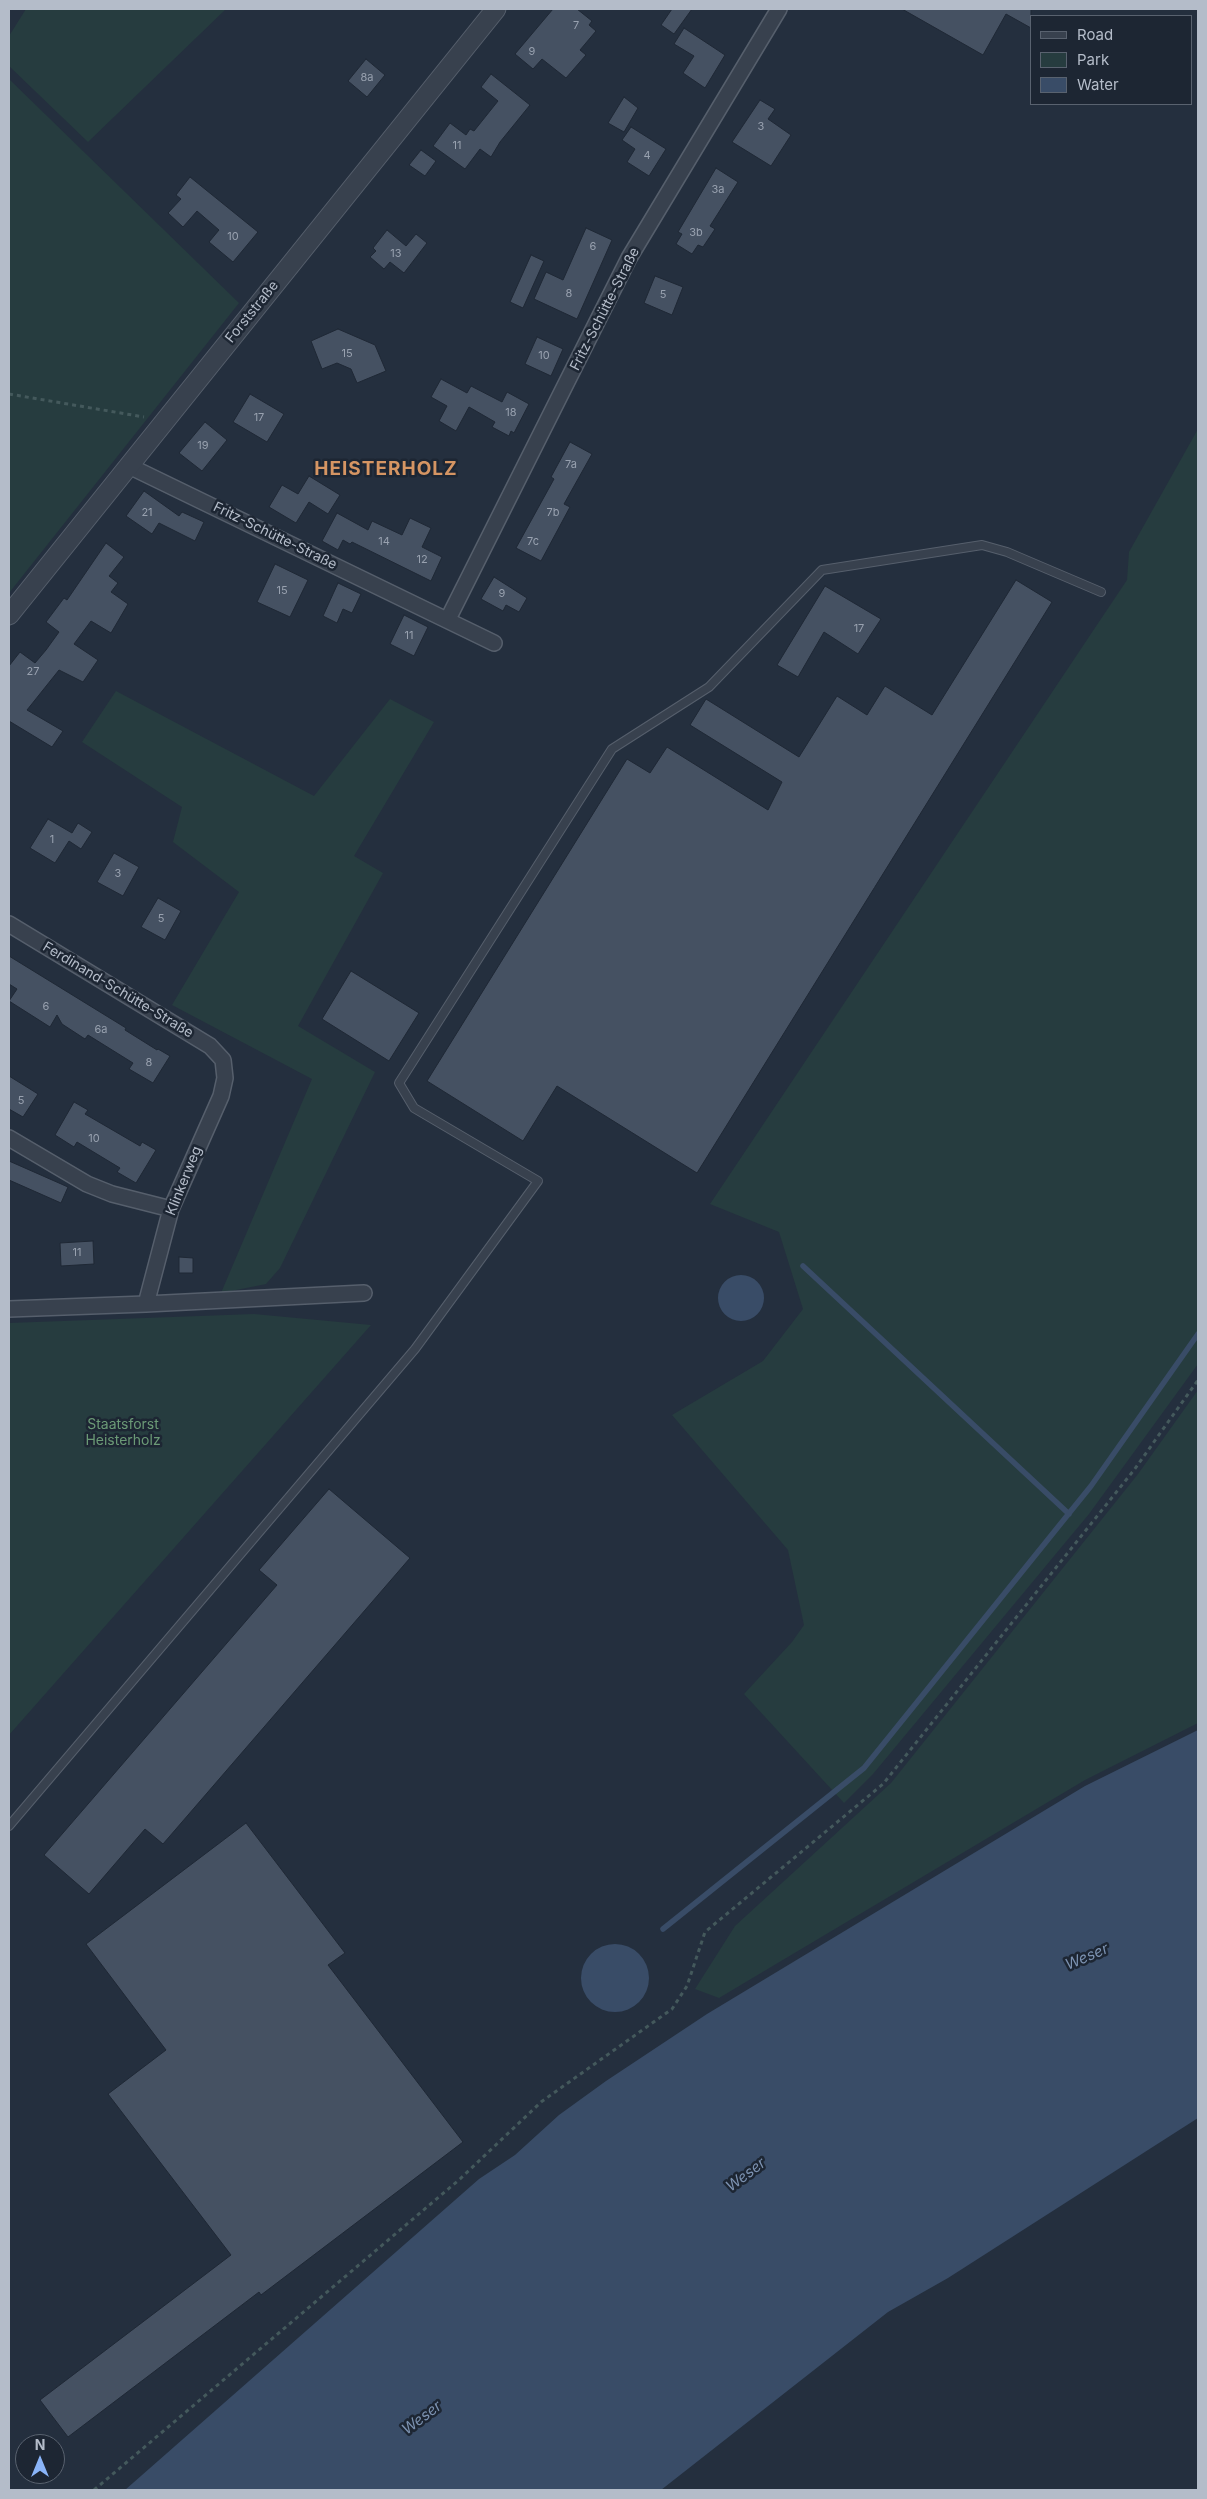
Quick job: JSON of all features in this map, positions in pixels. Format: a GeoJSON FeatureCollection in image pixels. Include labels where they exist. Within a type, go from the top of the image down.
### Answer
{"type":"FeatureCollection","features":[{"type":"Feature","properties":{"kind":"street","name":"Forststraße"},"geometry":{"type":"LineString","coordinates":[[9,615],[496,9]]}},
{"type":"Feature","properties":{"kind":"street","name":"Fritz-Schütte-Straße"},"geometry":{"type":"LineString","coordinates":[[448,619],[629,258],[779,9]]}},
{"type":"Feature","properties":{"kind":"street","name":"Fritz-Schütte-Straße"},"geometry":{"type":"LineString","coordinates":[[129,466],[448,619],[494,643]]}},
{"type":"Feature","properties":{"kind":"street","name":"Ferdinand-Schütte-Straße"},"geometry":{"type":"LineString","coordinates":[[9,924],[202,1041],[223,1060]]}},
{"type":"Feature","properties":{"kind":"street","name":"Klinkerweg"},"geometry":{"type":"LineString","coordinates":[[146,1304],[171,1209],[221,1096],[226,1078],[223,1060]]}},
{"type":"Feature","properties":{"kind":"street"},"geometry":{"type":"LineString","coordinates":[[9,1138],[87,1184],[112,1194],[171,1209]]}},
{"type":"Feature","properties":{"kind":"street"},"geometry":{"type":"LineString","coordinates":[[9,1309],[364,1293]]}},
{"type":"Feature","properties":{"kind":"lane"},"geometry":{"type":"LineString","coordinates":[[9,1826],[415,1349],[538,1181],[414,1108],[398,1083],[612,749],[709,687],[822,570],[982,546],[1007,552],[1101,592]]}},
{"type":"Feature","properties":{"kind":"path"},"geometry":{"type":"LineString","coordinates":[[9,394],[165,421]]}},
{"type":"Feature","properties":{"kind":"path"},"geometry":{"type":"LineString","coordinates":[[94,2490],[460,2179],[541,2102],[672,2009],[687,1986],[705,1932],[883,1784],[1134,1470],[1198,1380]]}},
{"type":"Feature","properties":{"kind":"green space"},"geometry":{"type":"Polygon","coordinates":[[[26,9],[226,9],[88,142],[9,66],[9,36],[26,9]]]}},
{"type":"Feature","properties":{"kind":"green space"},"geometry":{"type":"Polygon","coordinates":[[[9,79],[239,303],[9,593],[9,79]]]}},
{"type":"Feature","properties":{"kind":"green space"},"geometry":{"type":"Polygon","coordinates":[[[1198,429],[1198,1364],[1089,1514],[873,1774],[844,1803],[744,1694],[792,1642],[804,1625],[788,1550],[672,1415],[763,1361],[803,1309],[779,1232],[710,1204],[1127,580],[1129,552],[1198,429]]]}},
{"type":"Feature","properties":{"kind":"green space"},"geometry":{"type":"Polygon","coordinates":[[[116,691],[314,796],[390,699],[434,722],[354,856],[383,873],[298,1026],[375,1072],[280,1268],[266,1284],[221,1293],[312,1079],[172,1005],[239,892],[173,842],[182,807],[82,742],[116,691]]]}},
{"type":"Feature","properties":{"kind":"green space","name":"Staatsforst Heisterholz"},"geometry":{"type":"Polygon","coordinates":[[[254,1314],[371,1325],[9,1735],[9,1323],[254,1314]]]}},
{"type":"Feature","properties":{"kind":"green space"},"geometry":{"type":"Polygon","coordinates":[[[1198,1390],[1198,1723],[1085,1780],[719,1998],[695,1989],[735,1926],[891,1783],[1138,1474],[1198,1390]]]}},
{"type":"Feature","properties":{"kind":"water"},"geometry":{"type":"Polygon","coordinates":[[[741,1275],[754,1279],[760,1285],[764,1298],[760,1311],[754,1317],[741,1321],[728,1317],[722,1311],[718,1298],[722,1285],[728,1279],[741,1275]]]}},
{"type":"Feature","properties":{"kind":"water","name":"Weser"},"geometry":{"type":"Polygon","coordinates":[[[1198,1730],[1198,2118],[948,2278],[888,2312],[661,2490],[125,2490],[479,2179],[515,2155],[559,2115],[606,2081],[707,2014],[1085,1786],[1198,1730]]]}},
{"type":"Feature","properties":{"kind":"water"},"geometry":{"type":"Polygon","coordinates":[[[622,1944],[634,1950],[643,1959],[649,1971],[647,1991],[639,2002],[622,2012],[608,2012],[591,2002],[583,1991],[581,1971],[591,1954],[602,1946],[622,1944]]]}},
{"type":"Feature","properties":{"kind":"building"},"geometry":{"type":"Polygon","coordinates":[[[553,9],[577,9],[592,21],[589,25],[596,31],[580,50],[586,55],[566,78],[542,59],[533,69],[515,54],[553,9]]]}},
{"type":"Feature","properties":{"kind":"building"},"geometry":{"type":"Polygon","coordinates":[[[672,9],[692,9],[674,34],[661,25],[672,9]]]}},
{"type":"Feature","properties":{"kind":"building"},"geometry":{"type":"Polygon","coordinates":[[[902,9],[1031,9],[1030,27],[1006,14],[983,55],[902,9]]]}},
{"type":"Feature","properties":{"kind":"building"},"geometry":{"type":"Polygon","coordinates":[[[684,28],[725,55],[705,88],[683,73],[694,56],[674,44],[684,28]]]}},
{"type":"Feature","properties":{"kind":"building"},"geometry":{"type":"Polygon","coordinates":[[[366,59],[385,75],[367,97],[348,81],[366,59]]]}},
{"type":"Feature","properties":{"kind":"building"},"geometry":{"type":"Polygon","coordinates":[[[491,74],[530,105],[500,142],[491,157],[480,149],[465,169],[433,146],[450,123],[466,135],[470,129],[474,131],[498,101],[481,87],[491,74]]]}},
{"type":"Feature","properties":{"kind":"building"},"geometry":{"type":"Polygon","coordinates":[[[624,97],[638,108],[624,132],[608,123],[624,97]]]}},
{"type":"Feature","properties":{"kind":"building"},"geometry":{"type":"Polygon","coordinates":[[[760,100],[775,109],[768,119],[791,135],[771,166],[732,142],[760,100]]]}},
{"type":"Feature","properties":{"kind":"building"},"geometry":{"type":"Polygon","coordinates":[[[631,127],[666,149],[649,176],[627,162],[635,149],[622,140],[631,127]]]}},
{"type":"Feature","properties":{"kind":"building"},"geometry":{"type":"Polygon","coordinates":[[[421,150],[436,161],[425,176],[409,165],[421,150]]]}},
{"type":"Feature","properties":{"kind":"building"},"geometry":{"type":"Polygon","coordinates":[[[716,168],[738,182],[710,226],[715,229],[703,247],[698,245],[692,254],[676,244],[682,234],[678,232],[716,168]]]}},
{"type":"Feature","properties":{"kind":"building"},"geometry":{"type":"Polygon","coordinates":[[[190,177],[258,232],[233,262],[209,242],[219,230],[197,211],[183,227],[168,213],[181,199],[176,195],[190,177]]]}},
{"type":"Feature","properties":{"kind":"building"},"geometry":{"type":"Polygon","coordinates":[[[586,228],[612,240],[577,319],[534,299],[546,272],[563,280],[586,228]]]}},
{"type":"Feature","properties":{"kind":"building"},"geometry":{"type":"Polygon","coordinates":[[[387,230],[406,246],[416,234],[427,243],[404,273],[390,262],[384,269],[370,257],[376,251],[373,248],[387,230]]]}},
{"type":"Feature","properties":{"kind":"building"},"geometry":{"type":"Polygon","coordinates":[[[531,255],[544,261],[523,308],[510,302],[531,255]]]}},
{"type":"Feature","properties":{"kind":"building"},"geometry":{"type":"Polygon","coordinates":[[[655,276],[683,287],[672,315],[644,303],[655,276]]]}},
{"type":"Feature","properties":{"kind":"building"},"geometry":{"type":"Polygon","coordinates":[[[338,329],[375,345],[386,371],[357,383],[351,369],[337,363],[322,369],[311,341],[338,329]]]}},
{"type":"Feature","properties":{"kind":"building"},"geometry":{"type":"Polygon","coordinates":[[[537,337],[563,349],[551,376],[525,364],[537,337]]]}},
{"type":"Feature","properties":{"kind":"building"},"geometry":{"type":"Polygon","coordinates":[[[441,379],[467,393],[471,386],[502,402],[507,392],[529,404],[514,433],[511,431],[509,436],[492,427],[495,422],[469,407],[456,431],[439,421],[447,406],[431,397],[441,379]]]}},
{"type":"Feature","properties":{"kind":"building"},"geometry":{"type":"Polygon","coordinates":[[[250,394],[284,414],[267,442],[233,422],[250,394]]]}},
{"type":"Feature","properties":{"kind":"building"},"geometry":{"type":"Polygon","coordinates":[[[205,422],[227,440],[202,471],[179,453],[205,422]]]}},
{"type":"Feature","properties":{"kind":"building"},"geometry":{"type":"Polygon","coordinates":[[[570,442],[592,454],[564,504],[570,507],[541,561],[516,548],[554,479],[551,477],[570,442]]]}},
{"type":"Feature","properties":{"kind":"building"},"geometry":{"type":"Polygon","coordinates":[[[309,476],[340,495],[328,514],[309,502],[296,523],[269,507],[282,485],[298,494],[309,476]]]}},
{"type":"Feature","properties":{"kind":"building"},"geometry":{"type":"Polygon","coordinates":[[[144,491],[179,516],[182,512],[204,522],[195,541],[159,523],[152,534],[126,516],[144,491]]]}},
{"type":"Feature","properties":{"kind":"building"},"geometry":{"type":"Polygon","coordinates":[[[337,513],[368,530],[372,521],[402,535],[410,518],[431,528],[422,547],[442,557],[431,581],[352,542],[350,544],[343,540],[338,550],[322,541],[337,513]]]}},
{"type":"Feature","properties":{"kind":"building"},"geometry":{"type":"Polygon","coordinates":[[[106,543],[124,557],[109,576],[118,583],[111,592],[128,604],[111,633],[91,621],[74,644],[98,660],[83,682],[59,670],[27,710],[63,731],[52,747],[9,721],[9,666],[20,652],[35,663],[46,650],[59,632],[46,622],[64,598],[67,600],[106,543]]]}},
{"type":"Feature","properties":{"kind":"building"},"geometry":{"type":"Polygon","coordinates":[[[275,564],[308,580],[290,617],[257,602],[275,564]]]}},
{"type":"Feature","properties":{"kind":"building"},"geometry":{"type":"Polygon","coordinates":[[[494,577],[527,598],[519,612],[506,605],[503,611],[481,599],[494,577]]]}},
{"type":"Feature","properties":{"kind":"building"},"geometry":{"type":"Polygon","coordinates":[[[1016,580],[1052,602],[697,1173],[557,1086],[523,1141],[427,1081],[627,759],[650,773],[667,747],[768,810],[782,782],[690,725],[706,699],[799,757],[837,696],[867,715],[885,686],[932,715],[1016,580]]]}},
{"type":"Feature","properties":{"kind":"building"},"geometry":{"type":"Polygon","coordinates":[[[338,583],[361,594],[352,613],[343,609],[337,623],[323,616],[338,583]]]}},
{"type":"Feature","properties":{"kind":"building"},"geometry":{"type":"Polygon","coordinates":[[[825,586],[881,619],[858,654],[824,632],[798,677],[777,665],[825,586]]]}},
{"type":"Feature","properties":{"kind":"building"},"geometry":{"type":"Polygon","coordinates":[[[404,615],[428,627],[414,656],[390,644],[404,615]]]}},
{"type":"Feature","properties":{"kind":"building"},"geometry":{"type":"Polygon","coordinates":[[[48,819],[72,833],[78,823],[92,832],[81,849],[69,841],[55,863],[30,848],[48,819]]]}},
{"type":"Feature","properties":{"kind":"building"},"geometry":{"type":"Polygon","coordinates":[[[114,853],[139,867],[123,896],[97,882],[114,853]]]}},
{"type":"Feature","properties":{"kind":"building"},"geometry":{"type":"Polygon","coordinates":[[[158,898],[181,911],[165,940],[141,927],[158,898]]]}},
{"type":"Feature","properties":{"kind":"building"},"geometry":{"type":"Polygon","coordinates":[[[9,956],[126,1028],[125,1030],[157,1050],[170,1056],[153,1083],[129,1069],[133,1063],[88,1035],[85,1039],[62,1024],[57,1015],[50,1027],[9,1001],[17,989],[9,984],[9,956]]]}},
{"type":"Feature","properties":{"kind":"building"},"geometry":{"type":"Polygon","coordinates":[[[351,971],[419,1013],[389,1061],[322,1019],[351,971]]]}},
{"type":"Feature","properties":{"kind":"building"},"geometry":{"type":"Polygon","coordinates":[[[9,1076],[38,1094],[23,1117],[9,1109],[9,1076]]]}},
{"type":"Feature","properties":{"kind":"building"},"geometry":{"type":"Polygon","coordinates":[[[74,1102],[88,1110],[85,1114],[140,1146],[142,1142],[156,1150],[136,1183],[117,1172],[120,1168],[77,1142],[74,1147],[55,1135],[74,1102]]]}},
{"type":"Feature","properties":{"kind":"building"},"geometry":{"type":"Polygon","coordinates":[[[9,1161],[68,1187],[61,1203],[9,1180],[9,1161]]]}},
{"type":"Feature","properties":{"kind":"building"},"geometry":{"type":"Polygon","coordinates":[[[93,1241],[94,1264],[61,1266],[60,1243],[93,1241]]]}},
{"type":"Feature","properties":{"kind":"building"},"geometry":{"type":"Polygon","coordinates":[[[179,1257],[193,1258],[193,1273],[179,1273],[179,1257]]]}},
{"type":"Feature","properties":{"kind":"building"},"geometry":{"type":"Polygon","coordinates":[[[329,1489],[410,1558],[163,1844],[145,1829],[89,1894],[44,1855],[277,1585],[259,1570],[329,1489]]]}},
{"type":"Feature","properties":{"kind":"building"},"geometry":{"type":"Polygon","coordinates":[[[246,1823],[345,1953],[328,1965],[463,2142],[261,2295],[259,2292],[68,2437],[40,2400],[231,2255],[108,2094],[166,2050],[86,1944],[246,1823]]]}},
{"type":"Feature","properties":{"kind":"waterway"},"geometry":{"type":"LineString","coordinates":[[803,1266],[1069,1514]]}},
{"type":"Feature","properties":{"kind":"waterway"},"geometry":{"type":"LineString","coordinates":[[663,1929],[864,1768],[1091,1486],[1198,1334]]}},
{"type":"Feature","properties":{"kind":"district","name":"HEISTERHOLZ"},"geometry":{"type":"Point","coordinates":[386,469]}}]}
